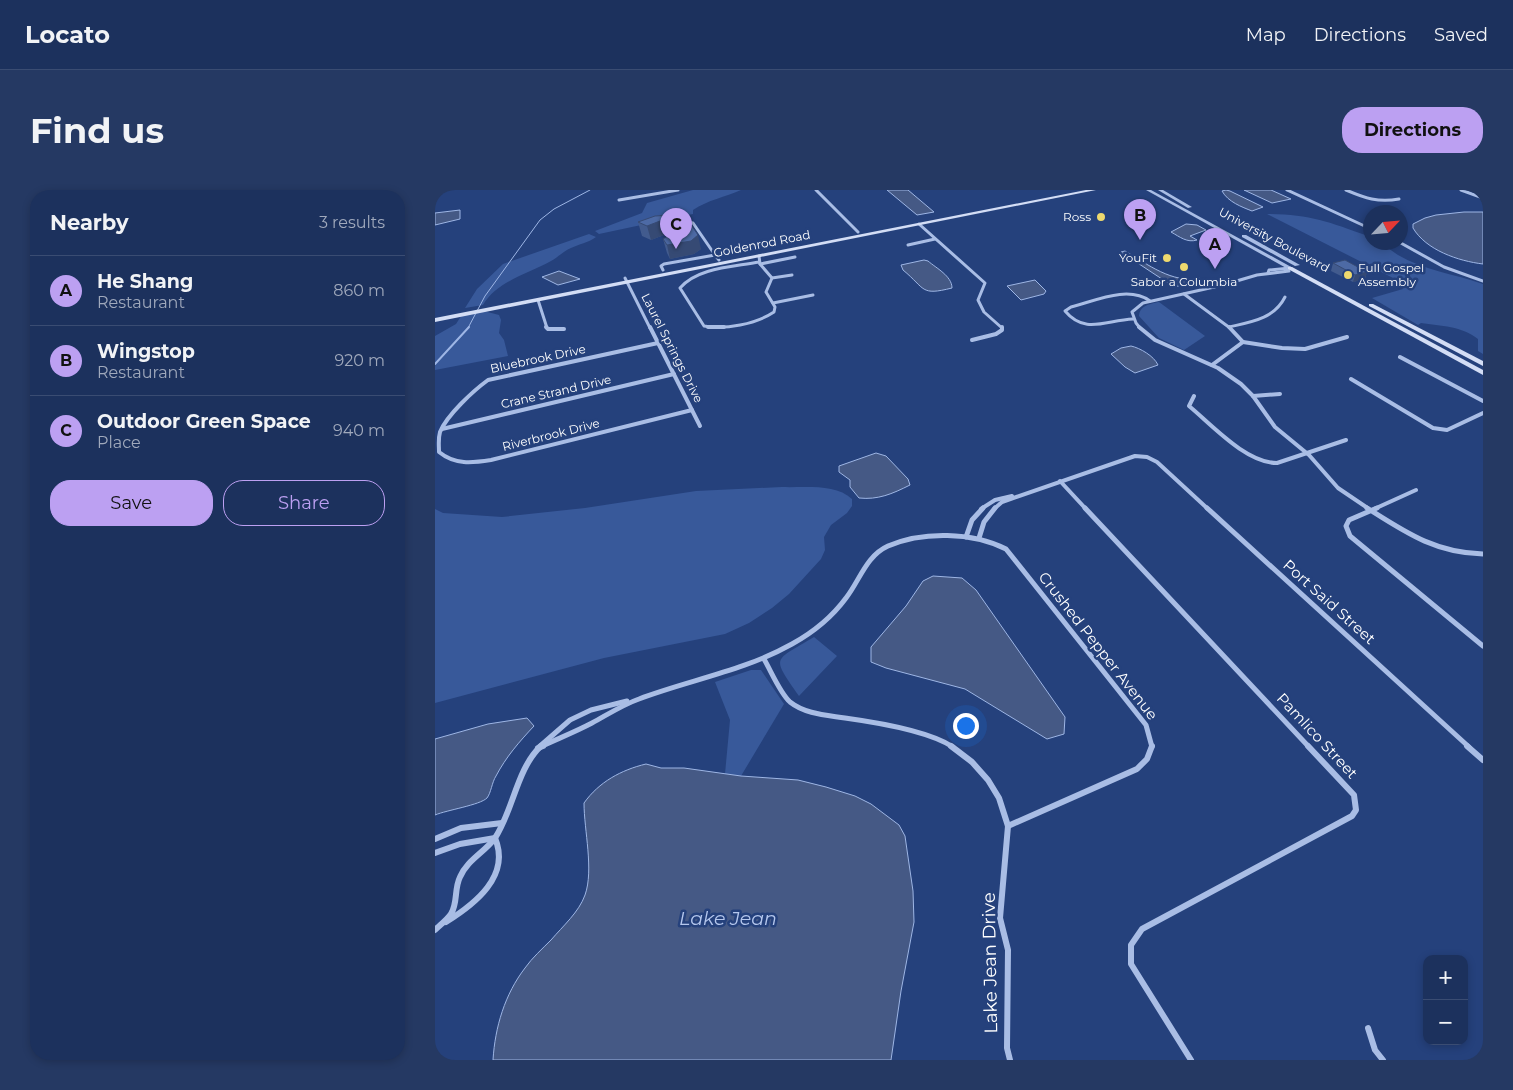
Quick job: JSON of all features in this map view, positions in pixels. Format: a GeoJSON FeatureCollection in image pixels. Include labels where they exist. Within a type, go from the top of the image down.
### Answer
{"type":"FeatureCollection","features":[{"type":"Feature","properties":{"kind":"main road","name":"Goldenrod Road"},"geometry":{"type":"LineString","coordinates":[[538,297],[607,281],[626,280],[717,257],[809,244],[919,224],[1074,190]]}},
{"type":"Feature","properties":{"kind":"main road","name":"Goldenrod Road"},"geometry":{"type":"LineString","coordinates":[[435,320],[496,305],[626,280],[759,261],[809,244],[859,232],[965,211],[1094,190]]}},
{"type":"Feature","properties":{"kind":"main road"},"geometry":{"type":"LineString","coordinates":[[919,224],[965,211]]}},
{"type":"Feature","properties":{"kind":"main road","name":"University Boulevard"},"geometry":{"type":"LineString","coordinates":[[1297,265],[1483,364]]}},
{"type":"Feature","properties":{"kind":"main road","name":"University Boulevard"},"geometry":{"type":"LineString","coordinates":[[1289,268],[1483,372]]}},
{"type":"Feature","properties":{"kind":"main road","name":"Goldenrod Road"},"geometry":{"type":"LineString","coordinates":[[435,315],[469,311]]}},
{"type":"Feature","properties":{"kind":"street"},"geometry":{"type":"LineString","coordinates":[[619,200],[678,190]]}},
{"type":"Feature","properties":{"kind":"street"},"geometry":{"type":"LineString","coordinates":[[816,190],[859,232]]}},
{"type":"Feature","properties":{"kind":"street","name":"University Boulevard"},"geometry":{"type":"LineString","coordinates":[[1147,190],[1289,268]]}},
{"type":"Feature","properties":{"kind":"street","name":"University Boulevard"},"geometry":{"type":"LineString","coordinates":[[1160,190],[1297,265]]}},
{"type":"Feature","properties":{"kind":"street"},"geometry":{"type":"LineString","coordinates":[[1287,190],[1363,225]]}},
{"type":"Feature","properties":{"kind":"street"},"geometry":{"type":"LineString","coordinates":[[1346,190],[1374,202],[1382,203],[1399,199]]}},
{"type":"Feature","properties":{"kind":"street"},"geometry":{"type":"LineString","coordinates":[[1461,190],[1483,198]]}},
{"type":"Feature","properties":{"kind":"street"},"geometry":{"type":"LineString","coordinates":[[685,228],[680,225],[691,223],[717,257]]}},
{"type":"Feature","properties":{"kind":"street"},"geometry":{"type":"LineString","coordinates":[[919,224],[984,281],[985,285],[978,300],[980,306],[1003,327],[996,334],[972,340]]}},
{"type":"Feature","properties":{"kind":"street"},"geometry":{"type":"LineString","coordinates":[[908,245],[935,239]]}},
{"type":"Feature","properties":{"kind":"street"},"geometry":{"type":"LineString","coordinates":[[1408,247],[1445,268],[1483,281]]}},
{"type":"Feature","properties":{"kind":"street"},"geometry":{"type":"LineString","coordinates":[[772,278],[766,292],[775,310],[766,317],[709,328],[703,324],[681,288],[686,280],[697,275],[759,261],[795,257]]}},
{"type":"Feature","properties":{"kind":"street"},"geometry":{"type":"LineString","coordinates":[[759,261],[772,278]]}},
{"type":"Feature","properties":{"kind":"street"},"geometry":{"type":"LineString","coordinates":[[1133,319],[1133,312],[1136,307],[1150,301],[1268,273],[1289,272],[1289,268]]}},
{"type":"Feature","properties":{"kind":"street"},"geometry":{"type":"LineString","coordinates":[[772,278],[791,275]]}},
{"type":"Feature","properties":{"kind":"street","name":"Laurel Springs Drive"},"geometry":{"type":"LineString","coordinates":[[626,280],[700,426]]}},
{"type":"Feature","properties":{"kind":"street"},"geometry":{"type":"LineString","coordinates":[[1150,301],[1143,296],[1129,293],[1071,307],[1065,311],[1081,325],[1088,326],[1123,319],[1133,319],[1157,342],[1212,365],[1242,385],[1253,396],[1264,416],[1307,452],[1319,470],[1338,488],[1369,509],[1408,535],[1435,548],[1483,554]]}},
{"type":"Feature","properties":{"kind":"street"},"geometry":{"type":"LineString","coordinates":[[1184,294],[1229,327],[1243,342],[1282,348],[1305,349],[1347,336]]}},
{"type":"Feature","properties":{"kind":"street"},"geometry":{"type":"LineString","coordinates":[[773,303],[813,295]]}},
{"type":"Feature","properties":{"kind":"street"},"geometry":{"type":"LineString","coordinates":[[538,297],[545,326],[548,329],[564,329]]}},
{"type":"Feature","properties":{"kind":"street"},"geometry":{"type":"LineString","coordinates":[[1229,327],[1269,316],[1282,306],[1285,297]]}},
{"type":"Feature","properties":{"kind":"street"},"geometry":{"type":"LineString","coordinates":[[1212,365],[1243,342]]}},
{"type":"Feature","properties":{"kind":"street","name":"Bluebrook Drive"},"geometry":{"type":"LineString","coordinates":[[442,429],[477,389],[488,380],[658,343]]}},
{"type":"Feature","properties":{"kind":"street"},"geometry":{"type":"LineString","coordinates":[[1400,357],[1483,401]]}},
{"type":"Feature","properties":{"kind":"street","name":"Crane Strand Drive"},"geometry":{"type":"LineString","coordinates":[[442,429],[674,374]]}},
{"type":"Feature","properties":{"kind":"street"},"geometry":{"type":"LineString","coordinates":[[1351,379],[1433,428],[1447,430],[1483,413]]}},
{"type":"Feature","properties":{"kind":"street"},"geometry":{"type":"LineString","coordinates":[[1253,396],[1280,394]]}},
{"type":"Feature","properties":{"kind":"street"},"geometry":{"type":"LineString","coordinates":[[1194,396],[1189,406],[1250,456],[1259,461],[1277,463],[1346,440]]}},
{"type":"Feature","properties":{"kind":"street","name":"Riverbrook Drive"},"geometry":{"type":"LineString","coordinates":[[442,429],[438,439],[439,452],[453,462],[471,463],[491,460],[692,410]]}},
{"type":"Feature","properties":{"kind":"street","name":"Port Said Street"},"geometry":{"type":"LineString","coordinates":[[1060,481],[1135,456],[1147,457],[1157,462],[1483,760]]}},
{"type":"Feature","properties":{"kind":"street"},"geometry":{"type":"LineString","coordinates":[[538,748],[580,729],[620,706],[640,698],[764,659],[815,630],[852,591],[864,566],[887,546],[920,538],[979,538],[983,522],[990,511],[1002,502],[1060,481]]}},
{"type":"Feature","properties":{"kind":"street","name":"Pamlico Street"},"geometry":{"type":"LineString","coordinates":[[1060,481],[1354,795],[1356,810],[1352,816],[1142,929],[1131,945],[1131,964],[1191,1060]]}},
{"type":"Feature","properties":{"kind":"street"},"geometry":{"type":"LineString","coordinates":[[1416,490],[1369,509],[1349,520],[1346,526],[1349,536],[1483,646]]}},
{"type":"Feature","properties":{"kind":"street"},"geometry":{"type":"LineString","coordinates":[[966,537],[969,524],[975,512],[987,503],[1003,497],[1023,494]]}},
{"type":"Feature","properties":{"kind":"street","name":"Crushed Pepper Avenue"},"geometry":{"type":"LineString","coordinates":[[979,538],[998,544],[1006,549],[1146,725],[1153,739],[1152,751],[1147,760],[1137,769],[1009,826]]}},
{"type":"Feature","properties":{"kind":"street","name":"Lake Jean Drive"},"geometry":{"type":"LineString","coordinates":[[764,659],[788,700],[800,709],[819,714],[885,724],[949,745],[972,762],[988,780],[999,798],[1009,826],[1000,918],[1008,950],[1007,1040],[1010,1060]]}},
{"type":"Feature","properties":{"kind":"street"},"geometry":{"type":"LineString","coordinates":[[442,925],[451,914],[455,904],[455,891],[459,876],[468,864],[495,838],[529,761],[538,748],[570,720],[609,705],[640,698]]}},
{"type":"Feature","properties":{"kind":"street"},"geometry":{"type":"LineString","coordinates":[[435,839],[461,828],[502,823]]}},
{"type":"Feature","properties":{"kind":"street"},"geometry":{"type":"LineString","coordinates":[[435,853],[460,844],[495,838]]}},
{"type":"Feature","properties":{"kind":"street"},"geometry":{"type":"LineString","coordinates":[[435,930],[460,915],[478,900],[492,880],[499,864],[500,853],[495,838]]}},
{"type":"Feature","properties":{"kind":"street"},"geometry":{"type":"LineString","coordinates":[[1368,1028],[1375,1050],[1383,1060]]}},
{"type":"Feature","properties":{"kind":"shaded area"},"geometry":{"type":"Polygon","coordinates":[[[693,190],[741,190],[693,210],[693,214],[599,234],[595,231],[642,213],[647,203],[693,190]]]}},
{"type":"Feature","properties":{"kind":"shaded area"},"geometry":{"type":"Polygon","coordinates":[[[1267,214],[1307,217],[1342,227],[1363,234],[1363,250],[1391,250],[1418,264],[1483,284],[1483,354],[1478,351],[1478,339],[1465,331],[1421,323],[1418,325],[1372,298],[1403,289],[1393,278],[1267,214]]]}},
{"type":"Feature","properties":{"kind":"shaded area"},"geometry":{"type":"Polygon","coordinates":[[[589,234],[596,237],[568,249],[551,261],[505,284],[496,290],[483,305],[465,308],[477,289],[503,264],[589,234]]]}},
{"type":"Feature","properties":{"kind":"shaded area"},"geometry":{"type":"Polygon","coordinates":[[[1159,302],[1205,336],[1184,350],[1159,338],[1139,316],[1143,307],[1159,302]]]}},
{"type":"Feature","properties":{"kind":"shaded area"},"geometry":{"type":"Polygon","coordinates":[[[480,310],[499,315],[501,320],[499,333],[504,340],[508,356],[435,370],[435,336],[456,324],[463,313],[480,310]]]}},
{"type":"Feature","properties":{"kind":"shaded area"},"geometry":{"type":"Polygon","coordinates":[[[782,487],[828,488],[845,494],[852,499],[852,506],[847,513],[831,525],[824,537],[825,550],[821,559],[789,594],[749,623],[725,634],[604,658],[435,703],[435,509],[443,513],[502,517],[585,508],[696,491],[782,487]]]}},
{"type":"Feature","properties":{"kind":"shaded area"},"geometry":{"type":"Polygon","coordinates":[[[814,637],[837,656],[799,696],[784,673],[781,661],[790,651],[814,637]]]}},
{"type":"Feature","properties":{"kind":"shaded area"},"geometry":{"type":"Polygon","coordinates":[[[751,670],[761,670],[784,704],[741,776],[725,774],[730,720],[715,682],[751,670]]]}},
{"type":"Feature","properties":{"kind":"water"},"geometry":{"type":"Polygon","coordinates":[[[887,190],[908,190],[934,212],[917,215],[887,190]]]}},
{"type":"Feature","properties":{"kind":"water"},"geometry":{"type":"Polygon","coordinates":[[[1226,190],[1263,207],[1252,211],[1240,206],[1231,201],[1222,191],[1226,190]]]}},
{"type":"Feature","properties":{"kind":"water"},"geometry":{"type":"Polygon","coordinates":[[[1244,190],[1271,190],[1291,199],[1272,203],[1244,190]]]}},
{"type":"Feature","properties":{"kind":"water"},"geometry":{"type":"Polygon","coordinates":[[[460,210],[460,219],[435,225],[435,213],[460,210]]]}},
{"type":"Feature","properties":{"kind":"water"},"geometry":{"type":"Polygon","coordinates":[[[1464,212],[1483,212],[1483,264],[1443,253],[1426,242],[1413,228],[1413,224],[1425,218],[1464,212]]]}},
{"type":"Feature","properties":{"kind":"water"},"geometry":{"type":"Polygon","coordinates":[[[1186,224],[1197,225],[1206,230],[1190,236],[1197,240],[1193,241],[1184,239],[1171,232],[1186,224]]]}},
{"type":"Feature","properties":{"kind":"water"},"geometry":{"type":"Polygon","coordinates":[[[1125,251],[1170,276],[1189,279],[1199,278],[1202,280],[1174,287],[1121,252],[1125,251]]]}},
{"type":"Feature","properties":{"kind":"water"},"geometry":{"type":"Polygon","coordinates":[[[924,260],[947,276],[952,288],[928,291],[903,270],[901,265],[924,260]]]}},
{"type":"Feature","properties":{"kind":"water"},"geometry":{"type":"Polygon","coordinates":[[[559,271],[580,279],[558,285],[542,277],[559,271]]]}},
{"type":"Feature","properties":{"kind":"water"},"geometry":{"type":"Polygon","coordinates":[[[1035,280],[1046,291],[1044,294],[1021,300],[1007,286],[1035,280]]]}},
{"type":"Feature","properties":{"kind":"water"},"geometry":{"type":"Polygon","coordinates":[[[1131,346],[1146,353],[1158,365],[1135,373],[1125,367],[1111,354],[1121,348],[1131,346]]]}},
{"type":"Feature","properties":{"kind":"water"},"geometry":{"type":"Polygon","coordinates":[[[876,453],[886,456],[908,479],[910,485],[885,496],[859,498],[850,487],[850,480],[839,472],[839,466],[876,453]]]}},
{"type":"Feature","properties":{"kind":"water"},"geometry":{"type":"Polygon","coordinates":[[[933,576],[962,578],[976,590],[1065,717],[1064,734],[1047,739],[965,689],[886,668],[871,662],[871,647],[906,606],[923,581],[933,576]]]}},
{"type":"Feature","properties":{"kind":"water"},"geometry":{"type":"Polygon","coordinates":[[[527,718],[534,726],[504,762],[487,798],[478,803],[435,815],[435,739],[488,724],[527,718]]]}},
{"type":"Feature","properties":{"kind":"water","name":"Lake Jean"},"geometry":{"type":"Polygon","coordinates":[[[646,764],[661,768],[684,768],[741,776],[798,780],[855,796],[871,804],[899,825],[905,836],[913,891],[914,922],[891,1060],[493,1060],[496,1035],[502,1011],[518,978],[575,913],[585,895],[588,885],[589,862],[584,803],[611,778],[619,773],[646,764]]]}},
{"type":"Feature","properties":{"kind":"building"},"geometry":{"type":"Polygon","coordinates":[[[672,215],[682,221],[680,222],[692,226],[698,235],[691,241],[667,245],[663,239],[678,229],[660,221],[647,226],[638,222],[655,216],[672,215]]]}},
{"type":"Feature","properties":{"kind":"building"},"geometry":{"type":"Polygon","coordinates":[[[1345,260],[1367,272],[1355,275],[1333,263],[1345,260]]]}},
{"type":"Feature","properties":{"kind":"waterway"},"geometry":{"type":"LineString","coordinates":[[468,328],[485,296],[540,220],[554,209],[590,190]]}},
{"type":"Feature","properties":{"kind":"waterway"},"geometry":{"type":"LineString","coordinates":[[435,364],[469,327]]}},
{"type":"Feature","properties":{"kind":"place","name":"Ross"},"geometry":{"type":"Point","coordinates":[1101,217]}},
{"type":"Feature","properties":{"kind":"place","name":"Wingstop"},"geometry":{"type":"Point","coordinates":[1140,240]}},
{"type":"Feature","properties":{"kind":"place","name":"Outdoor Green Space"},"geometry":{"type":"Point","coordinates":[676,249]}},
{"type":"Feature","properties":{"kind":"place","name":"YouFit"},"geometry":{"type":"Point","coordinates":[1167,258]}},
{"type":"Feature","properties":{"kind":"place","name":"Sabor a Columbia"},"geometry":{"type":"Point","coordinates":[1184,267]}},
{"type":"Feature","properties":{"kind":"place","name":"He Shang"},"geometry":{"type":"Point","coordinates":[1215,269]}},
{"type":"Feature","properties":{"kind":"place","name":"Full Gospel Assembly"},"geometry":{"type":"Point","coordinates":[1348,275]}}]}
